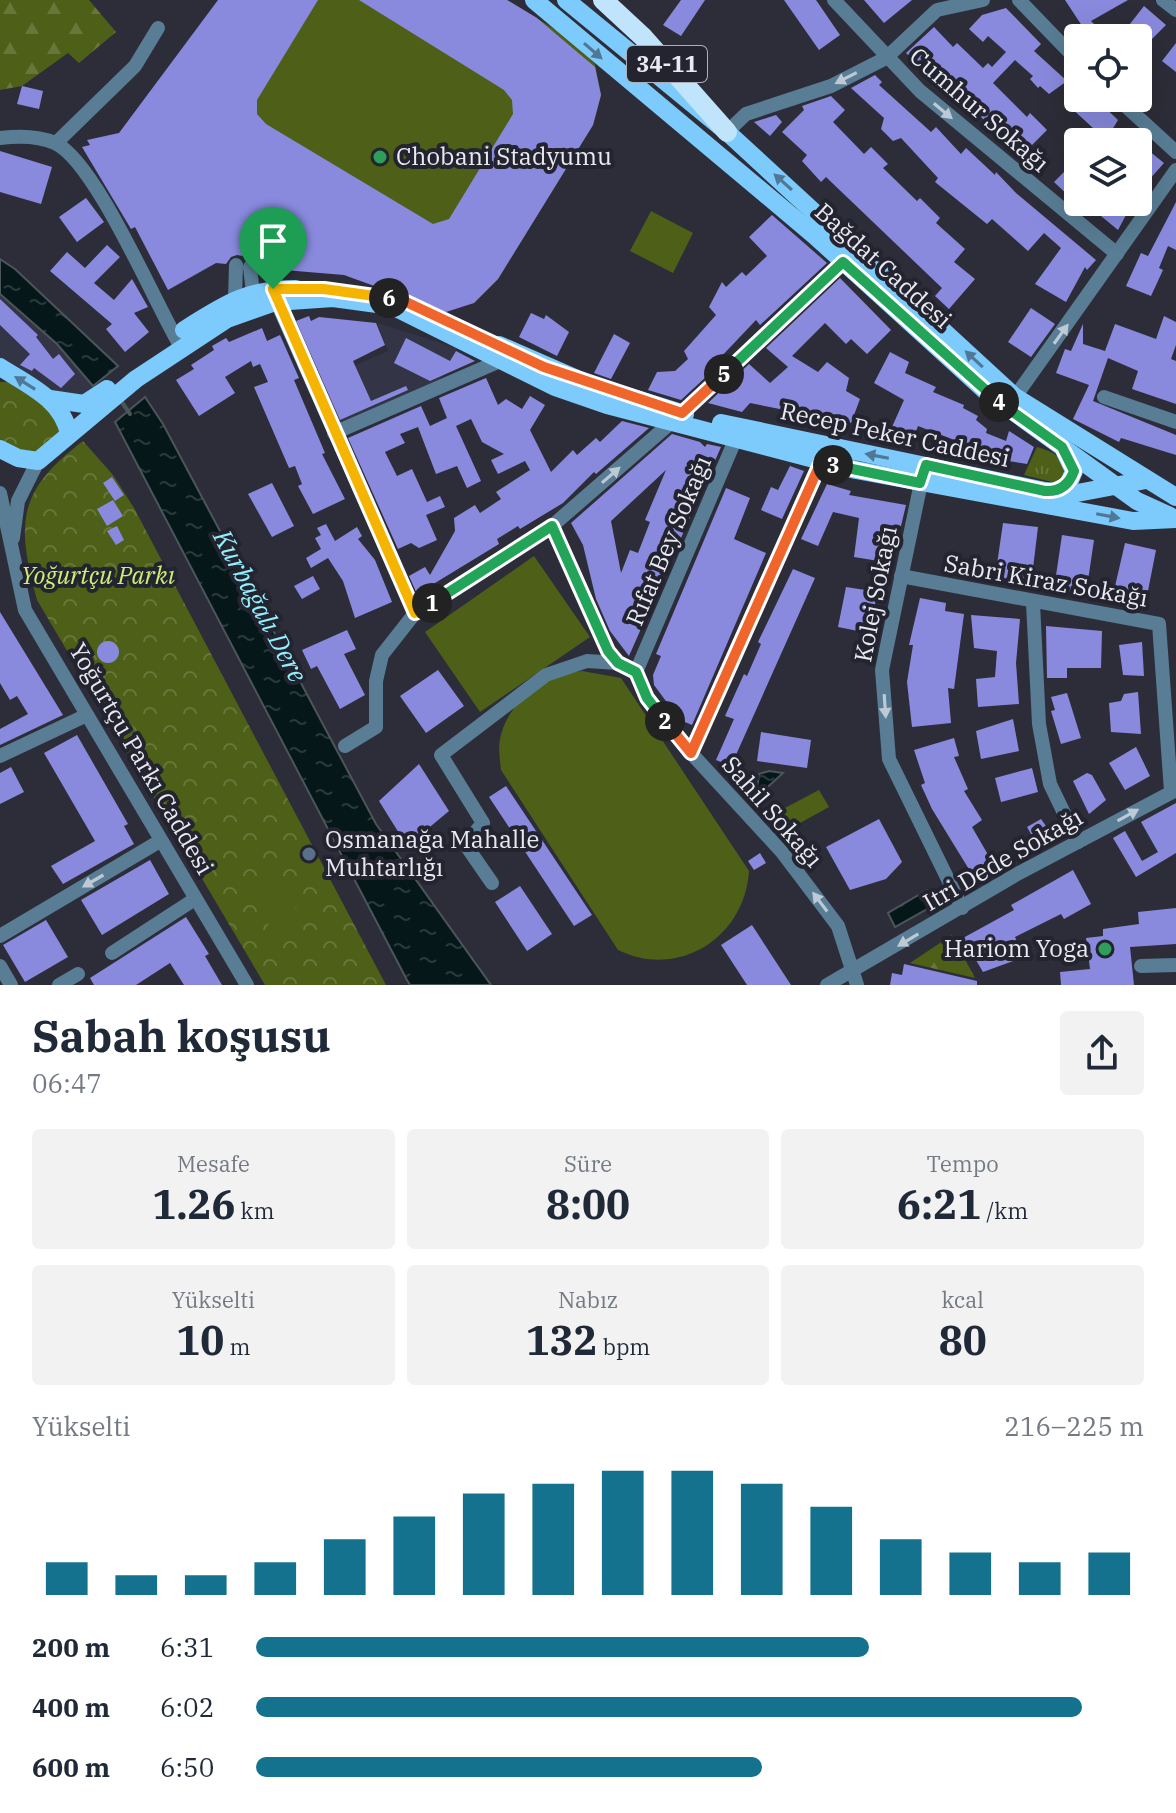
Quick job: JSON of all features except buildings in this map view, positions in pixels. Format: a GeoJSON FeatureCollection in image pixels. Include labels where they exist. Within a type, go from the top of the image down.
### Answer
{"type":"FeatureCollection","features":[{"type":"Feature","properties":{"kind":"highway","name":"34-11"},"geometry":{"type":"LineString","coordinates":[[603,0],[643,37],[727,132]]}},
{"type":"Feature","properties":{"kind":"main road","name":"Bağdat Caddesi"},"geometry":{"type":"LineString","coordinates":[[534,0],[849,255],[1015,397],[1176,497]]}},
{"type":"Feature","properties":{"kind":"main road","name":"Bağdat Caddesi"},"geometry":{"type":"LineString","coordinates":[[566,0],[727,132],[989,394],[1114,486],[1137,501],[1176,519]]}},
{"type":"Feature","properties":{"kind":"main road","name":"Recep Peker Caddesi"},"geometry":{"type":"LineString","coordinates":[[38,461],[97,404],[244,295],[333,298],[392,306],[504,354],[555,387],[824,454],[923,474],[1072,494],[1146,480]]}},
{"type":"Feature","properties":{"kind":"main road","name":"Recep Peker Caddesi"},"geometry":{"type":"LineString","coordinates":[[178,342],[274,296]]}},
{"type":"Feature","properties":{"kind":"main road"},"geometry":{"type":"LineString","coordinates":[[0,367],[50,399],[66,418],[69,434]]}},
{"type":"Feature","properties":{"kind":"main road"},"geometry":{"type":"LineString","coordinates":[[50,399],[74,404],[97,404]]}},
{"type":"Feature","properties":{"kind":"main road"},"geometry":{"type":"LineString","coordinates":[[1054,492],[1068,485],[1074,471],[1062,447]]}},
{"type":"Feature","properties":{"kind":"main road"},"geometry":{"type":"LineString","coordinates":[[0,449],[18,458],[38,461]]}},
{"type":"Feature","properties":{"kind":"main road","name":"Recep Peker Caddesi"},"geometry":{"type":"LineString","coordinates":[[923,474],[997,494],[1133,521],[1176,519]]}},
{"type":"Feature","properties":{"kind":"street","name":"Cumhur Sokağı"},"geometry":{"type":"LineString","coordinates":[[834,0],[920,91],[1117,254]]}},
{"type":"Feature","properties":{"kind":"street"},"geometry":{"type":"LineString","coordinates":[[727,132],[746,114],[831,86],[886,58],[941,5],[983,0]]}},
{"type":"Feature","properties":{"kind":"street"},"geometry":{"type":"LineString","coordinates":[[1019,0],[1064,47]]}},
{"type":"Feature","properties":{"kind":"street"},"geometry":{"type":"LineString","coordinates":[[1163,0],[1176,10]]}},
{"type":"Feature","properties":{"kind":"street"},"geometry":{"type":"LineString","coordinates":[[56,143],[135,66],[158,28]]}},
{"type":"Feature","properties":{"kind":"street"},"geometry":{"type":"LineString","coordinates":[[1132,112],[1176,152]]}},
{"type":"Feature","properties":{"kind":"street"},"geometry":{"type":"LineString","coordinates":[[0,138],[30,138],[56,143],[74,160],[103,200],[178,342]]}},
{"type":"Feature","properties":{"kind":"street"},"geometry":{"type":"LineString","coordinates":[[1015,397],[1176,170]]}},
{"type":"Feature","properties":{"kind":"street"},"geometry":{"type":"LineString","coordinates":[[345,746],[377,733],[376,681],[382,655],[415,613],[552,526],[677,418],[849,255]]}},
{"type":"Feature","properties":{"kind":"street"},"geometry":{"type":"LineString","coordinates":[[243,266],[244,295]]}},
{"type":"Feature","properties":{"kind":"street"},"geometry":{"type":"LineString","coordinates":[[274,296],[415,613]]}},
{"type":"Feature","properties":{"kind":"street"},"geometry":{"type":"LineString","coordinates":[[334,433],[504,354]]}},
{"type":"Feature","properties":{"kind":"street"},"geometry":{"type":"LineString","coordinates":[[1104,397],[1176,422]]}},
{"type":"Feature","properties":{"kind":"street","name":"Rıfat Bey Sokağı"},"geometry":{"type":"LineString","coordinates":[[636,672],[739,433]]}},
{"type":"Feature","properties":{"kind":"street"},"geometry":{"type":"LineString","coordinates":[[691,753],[824,454]]}},
{"type":"Feature","properties":{"kind":"street","name":"Yoğurtçu Parkı Caddesi"},"geometry":{"type":"LineString","coordinates":[[6,552],[18,501],[38,461]]}},
{"type":"Feature","properties":{"kind":"street","name":"Kolej Sokağı"},"geometry":{"type":"LineString","coordinates":[[923,474],[882,670],[889,759],[962,908]]}},
{"type":"Feature","properties":{"kind":"street","name":"Yoğurtçu Parkı Caddesi"},"geometry":{"type":"LineString","coordinates":[[0,493],[6,552],[25,610],[247,985]]}},
{"type":"Feature","properties":{"kind":"street"},"geometry":{"type":"LineString","coordinates":[[552,526],[599,633],[618,663]]}},
{"type":"Feature","properties":{"kind":"street","name":"Sabri Kiraz Sokağı"},"geometry":{"type":"LineString","coordinates":[[901,576],[1033,603],[1159,624],[1174,790]]}},
{"type":"Feature","properties":{"kind":"street"},"geometry":{"type":"LineString","coordinates":[[1033,603],[1039,724],[1050,784],[1078,842]]}},
{"type":"Feature","properties":{"kind":"street"},"geometry":{"type":"LineString","coordinates":[[492,883],[465,844],[483,823],[441,755],[546,675],[587,661],[618,663],[636,672]]}},
{"type":"Feature","properties":{"kind":"street","name":"Sahil Sokağı"},"geometry":{"type":"LineString","coordinates":[[636,672],[647,698],[691,753],[782,852],[838,926],[857,981]]}},
{"type":"Feature","properties":{"kind":"street"},"geometry":{"type":"LineString","coordinates":[[0,756],[87,715]]}},
{"type":"Feature","properties":{"kind":"street","name":"Itri Dede Sokağı"},"geometry":{"type":"LineString","coordinates":[[827,985],[857,981],[962,908],[1174,790]]}},
{"type":"Feature","properties":{"kind":"street"},"geometry":{"type":"LineString","coordinates":[[0,936],[160,841]]}},
{"type":"Feature","properties":{"kind":"street"},"geometry":{"type":"LineString","coordinates":[[112,953],[195,899]]}},
{"type":"Feature","properties":{"kind":"street"},"geometry":{"type":"LineString","coordinates":[[1141,966],[1176,965]]}},
{"type":"Feature","properties":{"kind":"street"},"geometry":{"type":"LineString","coordinates":[[0,966],[11,985]]}},
{"type":"Feature","properties":{"kind":"street"},"geometry":{"type":"LineString","coordinates":[[59,985],[78,974]]}},
{"type":"Feature","properties":{"kind":"shaded area"},"geometry":{"type":"Polygon","coordinates":[[[0,294],[57,344],[95,390],[87,396],[52,394],[0,361],[0,294]]]}},
{"type":"Feature","properties":{"kind":"shaded area"},"geometry":{"type":"Polygon","coordinates":[[[377,323],[457,348],[439,383],[335,427],[315,383],[388,351],[377,323]]]}},
{"type":"Feature","properties":{"kind":"green space"},"geometry":{"type":"Polygon","coordinates":[[[0,0],[89,0],[116,32],[79,63],[68,53],[22,86],[0,90],[0,0]]]}},
{"type":"Feature","properties":{"kind":"green space","name":"Chobani Stadyumu"},"geometry":{"type":"Polygon","coordinates":[[[229,0],[507,0],[571,39],[595,64],[601,95],[593,125],[498,279],[474,303],[443,310],[411,299],[197,169],[229,0]]]}},
{"type":"Feature","properties":{"kind":"green space"},"geometry":{"type":"Polygon","coordinates":[[[651,211],[693,233],[673,273],[630,251],[651,211]]]}},
{"type":"Feature","properties":{"kind":"green space"},"geometry":{"type":"Polygon","coordinates":[[[0,382],[7,382],[60,413],[66,433],[40,456],[0,446],[0,382]]]}},
{"type":"Feature","properties":{"kind":"green space","name":"Yoğurtçu Parkı"},"geometry":{"type":"Polygon","coordinates":[[[83,441],[113,475],[134,508],[386,985],[265,985],[37,600],[26,550],[27,510],[45,476],[83,441]]]}},
{"type":"Feature","properties":{"kind":"green space"},"geometry":{"type":"Polygon","coordinates":[[[1037,447],[1051,452],[1063,464],[1060,484],[1024,475],[1037,447]]]}},
{"type":"Feature","properties":{"kind":"green space"},"geometry":{"type":"Polygon","coordinates":[[[534,556],[590,637],[480,712],[425,632],[534,556]]]}},
{"type":"Feature","properties":{"kind":"green space"},"geometry":{"type":"Polygon","coordinates":[[[582,671],[621,678],[749,871],[745,895],[722,933],[685,956],[664,960],[641,958],[618,950],[501,770],[500,739],[504,725],[520,702],[530,692],[555,678],[582,671]]]}},
{"type":"Feature","properties":{"kind":"green space"},"geometry":{"type":"Polygon","coordinates":[[[819,790],[829,807],[791,828],[781,810],[819,790]]]}},
{"type":"Feature","properties":{"kind":"green space"},"geometry":{"type":"Polygon","coordinates":[[[273,870],[301,918],[274,934],[245,887],[273,870]]]}},
{"type":"Feature","properties":{"kind":"green space"},"geometry":{"type":"Polygon","coordinates":[[[952,935],[975,978],[910,963],[952,935]]]}},
{"type":"Feature","properties":{"kind":"water"},"geometry":{"type":"Polygon","coordinates":[[[0,259],[15,269],[118,366],[93,386],[57,344],[0,294],[0,259]]]}},
{"type":"Feature","properties":{"kind":"water"},"geometry":{"type":"Polygon","coordinates":[[[145,397],[163,424],[376,824],[491,985],[410,985],[407,980],[115,422],[145,397]]]}},
{"type":"Feature","properties":{"kind":"water"},"geometry":{"type":"Polygon","coordinates":[[[769,771],[783,773],[761,793],[757,789],[759,774],[769,771]]]}},
{"type":"Feature","properties":{"kind":"water"},"geometry":{"type":"Polygon","coordinates":[[[927,890],[936,904],[895,927],[888,913],[927,890]]]}},
{"type":"Feature","properties":{"kind":"waterway","name":"Kurbağalı Dere"},"geometry":{"type":"LineString","coordinates":[[119,398],[130,414]]}},
{"type":"Feature","properties":{"kind":"place","name":"Chobani Stadyumu"},"geometry":{"type":"Point","coordinates":[380,157]}},
{"type":"Feature","properties":{"kind":"place","name":"Osmanağa Mahalle Muhtarlığı"},"geometry":{"type":"Point","coordinates":[309,854]}},
{"type":"Feature","properties":{"kind":"place","name":"Hariom Yoga"},"geometry":{"type":"Point","coordinates":[1105,949]}},
{"type":"Feature","properties":{"kind":"route"},"geometry":{"type":"LineString","coordinates":[[843,262],[989,394],[1062,447],[1074,471],[1068,485],[1054,492],[926,465],[920,483],[821,462],[691,753],[647,698],[636,672],[618,663],[608,651],[552,526],[415,613],[275,302],[273,289],[361,292],[404,301],[544,367],[682,413],[843,262]]}}]}
